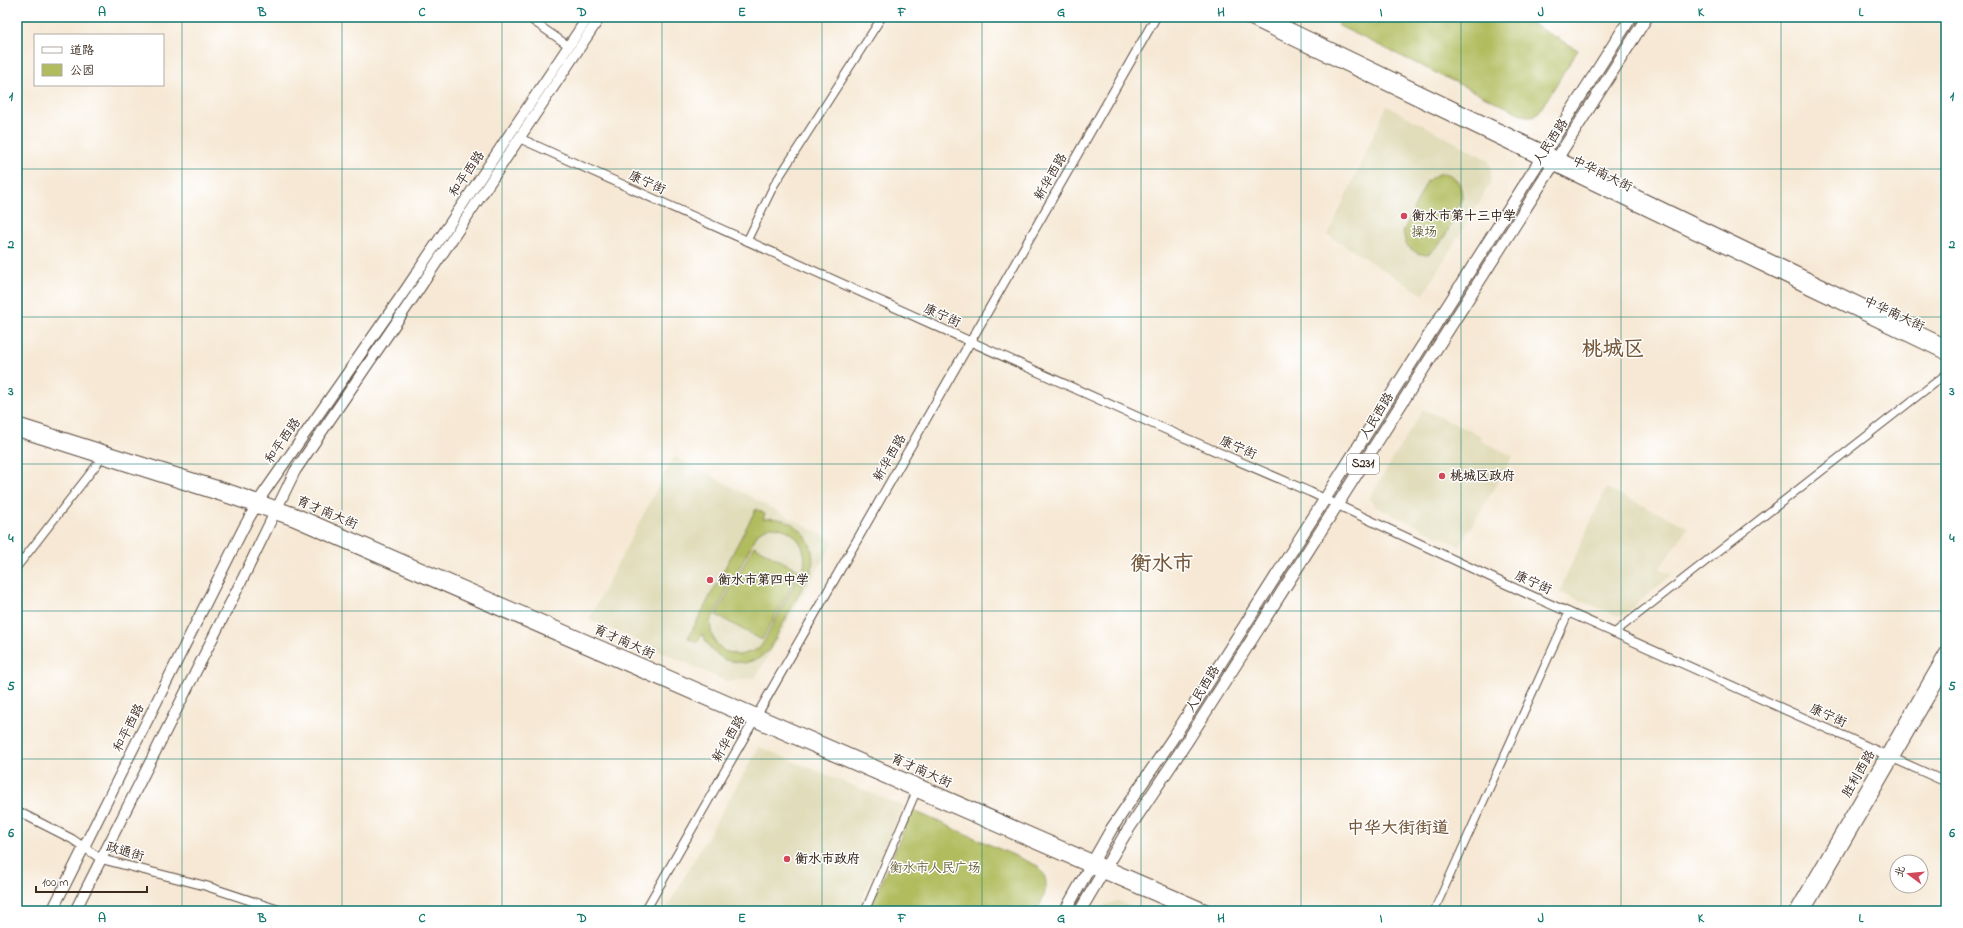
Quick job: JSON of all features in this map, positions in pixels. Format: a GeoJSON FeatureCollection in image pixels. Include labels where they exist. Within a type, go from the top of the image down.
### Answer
{"type":"FeatureCollection","features":[{"type":"Feature","properties":{"kind":"main road","name":"和平西路"},"geometry":{"type":"LineString","coordinates":[[52,911],[258,503],[280,467],[406,289],[588,17]]}},
{"type":"Feature","properties":{"kind":"main road","name":"和平西路"},"geometry":{"type":"LineString","coordinates":[[75,911],[246,572],[295,471],[600,17]]}},
{"type":"Feature","properties":{"kind":"main road","name":"中华南大街"},"geometry":{"type":"LineString","coordinates":[[1246,17],[1543,156]]}},
{"type":"Feature","properties":{"kind":"main road","name":"中华南大街"},"geometry":{"type":"LineString","coordinates":[[1266,17],[1555,162],[1946,354]]}},
{"type":"Feature","properties":{"kind":"main road","name":"人民西路"},"geometry":{"type":"LineString","coordinates":[[1065,911],[1091,864],[1175,735],[1632,17]]}},
{"type":"Feature","properties":{"kind":"main road","name":"人民西路"},"geometry":{"type":"LineString","coordinates":[[1080,911],[1103,869],[1190,736],[1647,17]]}},
{"type":"Feature","properties":{"kind":"main road","name":"中华南大街"},"geometry":{"type":"LineString","coordinates":[[1555,162],[1946,345]]}},
{"type":"Feature","properties":{"kind":"main road","name":"育才南大街"},"geometry":{"type":"LineString","coordinates":[[17,423],[258,503],[417,565],[916,792],[1103,869],[1210,911]]}},
{"type":"Feature","properties":{"kind":"main road","name":"育才南大街"},"geometry":{"type":"LineString","coordinates":[[17,431],[102,458],[258,503]]}},
{"type":"Feature","properties":{"kind":"main road","name":"胜利西路"},"geometry":{"type":"LineString","coordinates":[[1805,911],[1946,651]]}},
{"type":"Feature","properties":{"kind":"main road","name":"胜利西路"},"geometry":{"type":"LineString","coordinates":[[1795,911],[1889,756],[1946,668]]}},
{"type":"Feature","properties":{"kind":"main road","name":"育才南大街"},"geometry":{"type":"LineString","coordinates":[[756,718],[1091,864]]}},
{"type":"Feature","properties":{"kind":"main road","name":"育才南大街"},"geometry":{"type":"LineString","coordinates":[[1103,869],[1190,911]]}},
{"type":"Feature","properties":{"kind":"street"},"geometry":{"type":"LineString","coordinates":[[527,17],[569,46]]}},
{"type":"Feature","properties":{"kind":"street"},"geometry":{"type":"LineString","coordinates":[[747,241],[774,185],[882,17]]}},
{"type":"Feature","properties":{"kind":"street","name":"新华西路"},"geometry":{"type":"LineString","coordinates":[[645,911],[1156,17]]}},
{"type":"Feature","properties":{"kind":"street","name":"康宁街"},"geometry":{"type":"LineString","coordinates":[[519,138],[970,342],[1337,504],[1614,633],[1946,782]]}},
{"type":"Feature","properties":{"kind":"street"},"geometry":{"type":"LineString","coordinates":[[1614,633],[1946,374]]}},
{"type":"Feature","properties":{"kind":"street"},"geometry":{"type":"LineString","coordinates":[[17,567],[102,458]]}},
{"type":"Feature","properties":{"kind":"street"},"geometry":{"type":"LineString","coordinates":[[1434,911],[1569,612]]}},
{"type":"Feature","properties":{"kind":"street"},"geometry":{"type":"LineString","coordinates":[[865,911],[916,792]]}},
{"type":"Feature","properties":{"kind":"street","name":"政通街"},"geometry":{"type":"LineString","coordinates":[[17,811],[72,839],[101,859],[206,886],[282,911]]}},
{"type":"Feature","properties":{"kind":"shaded area","name":"衡水市第十三中学"},"geometry":{"type":"Polygon","coordinates":[[[1387,106],[1488,160],[1491,167],[1491,179],[1489,186],[1423,295],[1328,235],[1387,106]]]}},
{"type":"Feature","properties":{"kind":"shaded area","name":"桃城区政府"},"geometry":{"type":"Polygon","coordinates":[[[1423,409],[1481,436],[1479,440],[1513,456],[1460,546],[1376,507],[1370,500],[1370,497],[1423,409]]]}},
{"type":"Feature","properties":{"kind":"shaded area","name":"衡水市第四中学"},"geometry":{"type":"Polygon","coordinates":[[[674,456],[834,541],[756,677],[728,682],[589,619],[674,456]]]}},
{"type":"Feature","properties":{"kind":"shaded area"},"geometry":{"type":"Polygon","coordinates":[[[1606,488],[1688,527],[1660,568],[1672,575],[1622,616],[1618,616],[1559,592],[1606,488]]]}},
{"type":"Feature","properties":{"kind":"shaded area","name":"衡水市政府"},"geometry":{"type":"Polygon","coordinates":[[[759,747],[903,806],[857,911],[665,911],[759,747]]]}},
{"type":"Feature","properties":{"kind":"shaded area"},"geometry":{"type":"Polygon","coordinates":[[[1118,901],[1140,911],[1102,911],[1105,905],[1118,901]]]}},
{"type":"Feature","properties":{"kind":"green space"},"geometry":{"type":"Polygon","coordinates":[[[1342,17],[1520,17],[1578,50],[1539,112],[1534,116],[1525,116],[1337,25],[1342,17]]]}},
{"type":"Feature","properties":{"kind":"green space","name":"操场"},"geometry":{"type":"Polygon","coordinates":[[[1444,173],[1449,174],[1458,182],[1461,189],[1462,198],[1448,230],[1439,244],[1426,255],[1417,253],[1406,245],[1403,232],[1427,181],[1436,175],[1444,173]]]}},
{"type":"Feature","properties":{"kind":"green space"},"geometry":{"type":"Polygon","coordinates":[[[756,509],[765,514],[763,519],[774,518],[785,520],[801,531],[811,548],[813,559],[812,570],[769,650],[758,659],[745,663],[725,660],[711,650],[702,634],[697,643],[688,638],[756,509]],[[769,527],[758,533],[710,622],[712,636],[724,651],[739,655],[754,651],[762,645],[804,567],[805,559],[801,544],[797,538],[791,533],[777,527],[769,527]]]}},
{"type":"Feature","properties":{"kind":"green space"},"geometry":{"type":"Polygon","coordinates":[[[754,546],[800,571],[762,640],[716,615],[754,546]]]}},
{"type":"Feature","properties":{"kind":"green space","name":"衡水市人民广场"},"geometry":{"type":"Polygon","coordinates":[[[912,810],[1038,866],[1045,877],[1046,888],[1045,894],[1037,911],[869,911],[912,810]]]}},
{"type":"Feature","properties":{"kind":"place","name":"衡水市第十三中学"},"geometry":{"type":"Point","coordinates":[1404,216]}},
{"type":"Feature","properties":{"kind":"place","name":"桃城区政府"},"geometry":{"type":"Point","coordinates":[1442,476]}},
{"type":"Feature","properties":{"kind":"place","name":"衡水市第四中学"},"geometry":{"type":"Point","coordinates":[710,580]}},
{"type":"Feature","properties":{"kind":"place","name":"衡水市政府"},"geometry":{"type":"Point","coordinates":[787,859]}},
{"type":"Feature","properties":{"kind":"district","name":"桃城区"},"geometry":{"type":"Point","coordinates":[1613,350]}},
{"type":"Feature","properties":{"kind":"district","name":"衡水市"},"geometry":{"type":"Point","coordinates":[1162,565]}},
{"type":"Feature","properties":{"kind":"district","name":"中华大街街道"},"geometry":{"type":"Point","coordinates":[1398,828]}}]}
